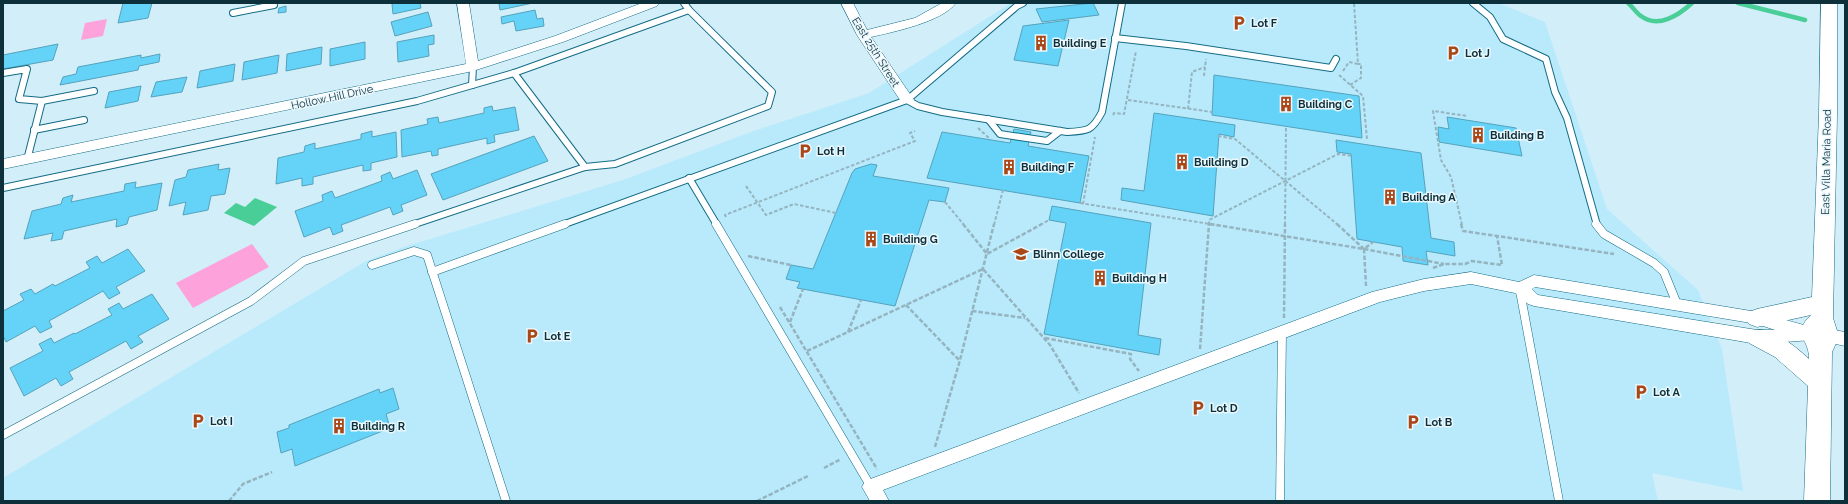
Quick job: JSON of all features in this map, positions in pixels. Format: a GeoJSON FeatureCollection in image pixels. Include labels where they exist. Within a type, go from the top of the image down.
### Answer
{"type":"FeatureCollection","features":[{"type":"Feature","properties":{"kind":"main road","name":"East Villa Maria Road"},"geometry":{"type":"LineString","coordinates":[[1817,501],[1820,382],[1825,330],[1828,114],[1826,6]]}},
{"type":"Feature","properties":{"kind":"main road"},"geometry":{"type":"LineString","coordinates":[[1820,382],[1757,328],[1788,311],[1825,330]]}},
{"type":"Feature","properties":{"kind":"street"},"geometry":{"type":"LineString","coordinates":[[463,3],[473,67]]}},
{"type":"Feature","properties":{"kind":"street","name":"Hollow Hill Drive"},"geometry":{"type":"LineString","coordinates":[[4,167],[27,160],[473,67],[538,46],[653,3]]}},
{"type":"Feature","properties":{"kind":"street","name":"East 25th Street"},"geometry":{"type":"LineString","coordinates":[[847,3],[863,35],[907,100]]}},
{"type":"Feature","properties":{"kind":"street"},"geometry":{"type":"LineString","coordinates":[[863,35],[919,21],[935,14],[950,3]]}},
{"type":"Feature","properties":{"kind":"street"},"geometry":{"type":"LineString","coordinates":[[877,486],[1283,326],[1378,296],[1424,285],[1471,278],[1520,288],[1534,300],[1757,328],[1825,330]]}},
{"type":"Feature","properties":{"kind":"street"},"geometry":{"type":"LineString","coordinates":[[1520,288],[1534,281],[1677,304],[1757,328]]}},
{"type":"Feature","properties":{"kind":"lane"},"geometry":{"type":"LineString","coordinates":[[3,435],[251,301],[304,261],[585,167],[615,164],[768,106],[772,92],[689,10],[684,3]]}},
{"type":"Feature","properties":{"kind":"lane"},"geometry":{"type":"LineString","coordinates":[[432,272],[907,100],[1017,6],[1023,3]]}},
{"type":"Feature","properties":{"kind":"lane"},"geometry":{"type":"LineString","coordinates":[[907,100],[918,106],[942,112],[1060,130],[1082,131],[1096,124],[1102,112],[1122,3]]}},
{"type":"Feature","properties":{"kind":"lane"},"geometry":{"type":"LineString","coordinates":[[1473,3],[1490,17],[1502,39],[1546,59],[1556,92],[1567,118],[1595,223],[1604,234],[1654,263],[1664,272],[1677,304]]}},
{"type":"Feature","properties":{"kind":"lane"},"geometry":{"type":"LineString","coordinates":[[233,13],[274,5]]}},
{"type":"Feature","properties":{"kind":"lane"},"geometry":{"type":"LineString","coordinates":[[3,188],[417,101],[514,73],[689,10]]}},
{"type":"Feature","properties":{"kind":"lane"},"geometry":{"type":"LineString","coordinates":[[1115,38],[1186,46],[1331,68],[1336,58]]}},
{"type":"Feature","properties":{"kind":"lane"},"geometry":{"type":"LineString","coordinates":[[472,85],[473,67]]}},
{"type":"Feature","properties":{"kind":"lane"},"geometry":{"type":"LineString","coordinates":[[3,73],[27,69],[18,99],[42,100],[94,91]]}},
{"type":"Feature","properties":{"kind":"lane"},"geometry":{"type":"LineString","coordinates":[[514,73],[585,167]]}},
{"type":"Feature","properties":{"kind":"lane"},"geometry":{"type":"LineString","coordinates":[[27,160],[42,100]]}},
{"type":"Feature","properties":{"kind":"lane"},"geometry":{"type":"LineString","coordinates":[[988,119],[1000,134],[1024,138],[1047,141],[1060,130]]}},
{"type":"Feature","properties":{"kind":"lane"},"geometry":{"type":"LineString","coordinates":[[34,130],[84,120]]}},
{"type":"Feature","properties":{"kind":"lane"},"geometry":{"type":"LineString","coordinates":[[689,178],[877,486]]}},
{"type":"Feature","properties":{"kind":"lane"},"geometry":{"type":"LineString","coordinates":[[372,265],[414,251],[427,255],[506,501]]}},
{"type":"Feature","properties":{"kind":"lane"},"geometry":{"type":"LineString","coordinates":[[1520,288],[1559,501]]}},
{"type":"Feature","properties":{"kind":"lane"},"geometry":{"type":"LineString","coordinates":[[1280,501],[1283,326]]}},
{"type":"Feature","properties":{"kind":"path"},"geometry":{"type":"LineString","coordinates":[[1350,85],[1360,78],[1361,64],[1358,64]]}},
{"type":"Feature","properties":{"kind":"path"},"geometry":{"type":"LineString","coordinates":[[1188,108],[1192,72],[1205,68]]}},
{"type":"Feature","properties":{"kind":"path"},"geometry":{"type":"LineString","coordinates":[[1337,74],[1363,96],[1367,139]]}},
{"type":"Feature","properties":{"kind":"path"},"geometry":{"type":"LineString","coordinates":[[1128,100],[1212,112]]}},
{"type":"Feature","properties":{"kind":"path"},"geometry":{"type":"LineString","coordinates":[[1468,116],[1433,111],[1441,160],[1451,177],[1462,230],[1619,255]]}},
{"type":"Feature","properties":{"kind":"path"},"geometry":{"type":"LineString","coordinates":[[1283,326],[1286,237],[1286,127]]}},
{"type":"Feature","properties":{"kind":"path"},"geometry":{"type":"LineString","coordinates":[[729,222],[725,215],[915,141],[910,133],[915,131]]}},
{"type":"Feature","properties":{"kind":"path"},"geometry":{"type":"LineString","coordinates":[[1096,135],[1082,203],[1364,249],[1444,264],[1465,264],[1472,261],[1502,265],[1497,236]]}},
{"type":"Feature","properties":{"kind":"path"},"geometry":{"type":"LineString","coordinates":[[1218,136],[1235,139],[1364,249],[1367,293]]}},
{"type":"Feature","properties":{"kind":"path"},"geometry":{"type":"LineString","coordinates":[[1199,356],[1209,220],[1338,154],[1352,156]]}},
{"type":"Feature","properties":{"kind":"path"},"geometry":{"type":"LineString","coordinates":[[746,186],[766,215],[794,204],[836,213]]}},
{"type":"Feature","properties":{"kind":"path"},"geometry":{"type":"LineString","coordinates":[[942,447],[934,450],[960,360],[1003,190]]}},
{"type":"Feature","properties":{"kind":"path"},"geometry":{"type":"LineString","coordinates":[[944,202],[987,254]]}},
{"type":"Feature","properties":{"kind":"path"},"geometry":{"type":"LineString","coordinates":[[987,254],[1049,220]]}},
{"type":"Feature","properties":{"kind":"path"},"geometry":{"type":"LineString","coordinates":[[1364,249],[1373,242]]}},
{"type":"Feature","properties":{"kind":"path"},"geometry":{"type":"LineString","coordinates":[[746,249],[754,263]]}},
{"type":"Feature","properties":{"kind":"path"},"geometry":{"type":"LineString","coordinates":[[734,253],[791,265]]}},
{"type":"Feature","properties":{"kind":"path"},"geometry":{"type":"LineString","coordinates":[[1430,269],[1444,264]]}},
{"type":"Feature","properties":{"kind":"path"},"geometry":{"type":"LineString","coordinates":[[807,351],[983,269]]}},
{"type":"Feature","properties":{"kind":"path"},"geometry":{"type":"LineString","coordinates":[[983,269],[1050,345],[1082,398]]}},
{"type":"Feature","properties":{"kind":"path"},"geometry":{"type":"LineString","coordinates":[[790,322],[803,289]]}},
{"type":"Feature","properties":{"kind":"path"},"geometry":{"type":"LineString","coordinates":[[847,332],[861,300]]}},
{"type":"Feature","properties":{"kind":"path"},"geometry":{"type":"LineString","coordinates":[[778,302],[807,351],[877,486]]}},
{"type":"Feature","properties":{"kind":"path"},"geometry":{"type":"LineString","coordinates":[[906,305],[960,360]]}},
{"type":"Feature","properties":{"kind":"path"},"geometry":{"type":"LineString","coordinates":[[972,311],[1026,318]]}},
{"type":"Feature","properties":{"kind":"path"},"geometry":{"type":"LineString","coordinates":[[1044,338],[1131,354],[1130,359],[1142,376]]}},
{"type":"Feature","properties":{"kind":"path"},"geometry":{"type":"LineString","coordinates":[[824,468],[842,459]]}},
{"type":"Feature","properties":{"kind":"path"},"geometry":{"type":"LineString","coordinates":[[229,501],[243,484],[272,472]]}},
{"type":"Feature","properties":{"kind":"path"},"geometry":{"type":"LineString","coordinates":[[757,501],[808,476]]}},
{"type":"Feature","properties":{"kind":"shaded area","name":"Blinn College"},"geometry":{"type":"Polygon","coordinates":[[[1011,3],[1498,3],[1545,22],[1607,209],[1698,290],[1722,349],[1743,491],[1652,473],[1658,501],[3,501],[3,478],[366,261],[404,247],[626,179],[751,132],[869,93],[1011,3]]]}},
{"type":"Feature","properties":{"kind":"shaded area"},"geometry":{"type":"Polygon","coordinates":[[[107,19],[103,36],[81,40],[85,23],[107,19]]]}},
{"type":"Feature","properties":{"kind":"shaded area"},"geometry":{"type":"Polygon","coordinates":[[[255,198],[277,207],[254,226],[224,213],[236,203],[245,207],[255,198]]]}},
{"type":"Feature","properties":{"kind":"shaded area"},"geometry":{"type":"Polygon","coordinates":[[[252,244],[269,267],[193,308],[176,283],[252,244]]]}},
{"type":"Feature","properties":{"kind":"building"},"geometry":{"type":"Polygon","coordinates":[[[123,3],[152,3],[148,18],[118,23],[123,3]]]}},
{"type":"Feature","properties":{"kind":"building"},"geometry":{"type":"Polygon","coordinates":[[[420,3],[421,8],[393,14],[392,4],[420,3]]]}},
{"type":"Feature","properties":{"kind":"building"},"geometry":{"type":"Polygon","coordinates":[[[533,3],[500,10],[499,4],[533,3]]]}},
{"type":"Feature","properties":{"kind":"building"},"geometry":{"type":"Polygon","coordinates":[[[1093,3],[1099,15],[1042,22],[1036,9],[1093,3]]]}},
{"type":"Feature","properties":{"kind":"building"},"geometry":{"type":"Polygon","coordinates":[[[286,6],[286,12],[278,13],[279,8],[286,6]]]}},
{"type":"Feature","properties":{"kind":"building"},"geometry":{"type":"Polygon","coordinates":[[[535,10],[537,19],[543,18],[544,26],[516,31],[514,21],[502,24],[501,17],[535,10]]]}},
{"type":"Feature","properties":{"kind":"building"},"geometry":{"type":"Polygon","coordinates":[[[428,12],[432,26],[395,36],[391,22],[428,12]]]}},
{"type":"Feature","properties":{"kind":"building","name":"Building E"},"geometry":{"type":"Polygon","coordinates":[[[1069,20],[1058,66],[1014,60],[1023,26],[1069,20]]]}},
{"type":"Feature","properties":{"kind":"building"},"geometry":{"type":"Polygon","coordinates":[[[434,35],[434,44],[428,45],[429,56],[398,62],[397,42],[434,35]]]}},
{"type":"Feature","properties":{"kind":"building"},"geometry":{"type":"Polygon","coordinates":[[[365,42],[365,59],[330,66],[330,49],[365,42]]]}},
{"type":"Feature","properties":{"kind":"building"},"geometry":{"type":"Polygon","coordinates":[[[58,44],[53,60],[3,69],[3,55],[58,44]]]}},
{"type":"Feature","properties":{"kind":"building"},"geometry":{"type":"Polygon","coordinates":[[[322,47],[321,64],[286,71],[287,54],[322,47]]]}},
{"type":"Feature","properties":{"kind":"building"},"geometry":{"type":"Polygon","coordinates":[[[160,54],[159,62],[139,66],[138,70],[60,85],[63,77],[76,74],[78,67],[141,55],[141,58],[160,54]]]}},
{"type":"Feature","properties":{"kind":"building"},"geometry":{"type":"Polygon","coordinates":[[[279,55],[277,73],[242,80],[244,62],[279,55]]]}},
{"type":"Feature","properties":{"kind":"building"},"geometry":{"type":"Polygon","coordinates":[[[235,64],[233,81],[197,88],[200,71],[235,64]]]}},
{"type":"Feature","properties":{"kind":"building","name":"Building C"},"geometry":{"type":"Polygon","coordinates":[[[1214,75],[1359,96],[1362,138],[1212,115],[1214,75]]]}},
{"type":"Feature","properties":{"kind":"building"},"geometry":{"type":"Polygon","coordinates":[[[187,77],[182,92],[151,97],[156,82],[187,77]]]}},
{"type":"Feature","properties":{"kind":"building"},"geometry":{"type":"Polygon","coordinates":[[[141,86],[138,101],[105,108],[109,92],[141,86]]]}},
{"type":"Feature","properties":{"kind":"building"},"geometry":{"type":"Polygon","coordinates":[[[492,106],[493,111],[515,107],[519,130],[494,135],[495,142],[487,144],[487,138],[438,149],[438,155],[432,156],[431,151],[402,157],[401,130],[428,124],[427,119],[438,117],[439,123],[484,113],[484,108],[492,106]]]}},
{"type":"Feature","properties":{"kind":"building","name":"Building D"},"geometry":{"type":"Polygon","coordinates":[[[1154,113],[1235,125],[1234,137],[1219,134],[1213,216],[1121,200],[1122,188],[1144,191],[1154,113]]]}},
{"type":"Feature","properties":{"kind":"building","name":"Building B"},"geometry":{"type":"Polygon","coordinates":[[[1447,117],[1516,128],[1522,156],[1439,142],[1438,127],[1449,129],[1447,117]]]}},
{"type":"Feature","properties":{"kind":"building","name":"Building F"},"geometry":{"type":"Polygon","coordinates":[[[1014,129],[1031,132],[1028,146],[1089,156],[1080,203],[927,178],[942,132],[1010,143],[1014,129]]]}},
{"type":"Feature","properties":{"kind":"building"},"geometry":{"type":"Polygon","coordinates":[[[372,131],[372,137],[396,132],[397,157],[371,163],[371,170],[363,171],[363,165],[313,177],[313,184],[302,186],[302,178],[276,184],[278,158],[304,152],[305,146],[315,143],[315,149],[361,139],[361,134],[372,131]]]}},
{"type":"Feature","properties":{"kind":"building"},"geometry":{"type":"Polygon","coordinates":[[[534,136],[548,161],[443,200],[431,174],[534,136]]]}},
{"type":"Feature","properties":{"kind":"building","name":"Building A"},"geometry":{"type":"Polygon","coordinates":[[[1336,140],[1421,153],[1431,238],[1454,242],[1455,256],[1426,251],[1428,265],[1403,261],[1402,247],[1357,239],[1351,154],[1337,152],[1336,140]]]}},
{"type":"Feature","properties":{"kind":"building"},"geometry":{"type":"Polygon","coordinates":[[[219,164],[218,170],[230,168],[225,194],[211,196],[208,210],[183,215],[186,202],[169,206],[175,180],[186,177],[188,170],[219,164]]]}},
{"type":"Feature","properties":{"kind":"building","name":"Building G"},"geometry":{"type":"Polygon","coordinates":[[[871,164],[877,165],[873,176],[949,188],[945,202],[929,200],[895,306],[797,288],[800,282],[786,279],[791,265],[813,269],[852,173],[855,169],[871,164]]]}},
{"type":"Feature","properties":{"kind":"building"},"geometry":{"type":"Polygon","coordinates":[[[417,170],[427,195],[401,205],[403,211],[393,215],[390,207],[341,225],[343,231],[333,235],[330,227],[304,237],[295,211],[323,201],[322,195],[332,191],[335,198],[382,181],[381,176],[390,172],[393,179],[417,170]]]}},
{"type":"Feature","properties":{"kind":"building"},"geometry":{"type":"Polygon","coordinates":[[[136,182],[135,188],[162,183],[157,210],[129,217],[127,224],[116,227],[117,219],[64,231],[62,239],[51,241],[53,233],[24,239],[32,211],[61,204],[63,198],[73,195],[71,202],[124,191],[125,184],[136,182]]]}},
{"type":"Feature","properties":{"kind":"building","name":"Building H"},"geometry":{"type":"Polygon","coordinates":[[[1052,206],[1151,223],[1138,335],[1161,339],[1159,355],[1044,334],[1066,223],[1049,220],[1052,206]]]}},
{"type":"Feature","properties":{"kind":"building"},"geometry":{"type":"Polygon","coordinates":[[[128,249],[145,271],[116,287],[120,293],[109,299],[103,291],[49,321],[52,327],[40,333],[35,326],[6,342],[3,336],[3,311],[24,300],[20,294],[31,289],[35,294],[53,284],[55,286],[90,268],[86,262],[97,256],[102,263],[128,249]]]}},
{"type":"Feature","properties":{"kind":"building"},"geometry":{"type":"Polygon","coordinates":[[[152,294],[169,319],[138,336],[143,342],[131,349],[126,341],[69,372],[73,379],[61,386],[56,378],[24,396],[10,368],[43,351],[39,344],[51,338],[54,343],[74,333],[75,334],[112,315],[108,309],[119,303],[123,309],[152,294]]]}},
{"type":"Feature","properties":{"kind":"building","name":"Building R"},"geometry":{"type":"Polygon","coordinates":[[[393,388],[399,409],[386,414],[390,428],[295,466],[292,449],[281,453],[277,432],[289,428],[289,425],[379,389],[380,393],[393,388]]]}},
{"type":"Feature","properties":{"kind":"waterway"},"geometry":{"type":"LineString","coordinates":[[1628,3],[1641,16],[1648,20],[1654,21],[1661,21],[1675,16],[1692,3]]}},
{"type":"Feature","properties":{"kind":"waterway"},"geometry":{"type":"LineString","coordinates":[[1738,3],[1805,20]]}},
{"type":"Feature","properties":{"kind":"place","name":"Lot F"},"geometry":{"type":"Point","coordinates":[1239,23]}},
{"type":"Feature","properties":{"kind":"place","name":"Building E"},"geometry":{"type":"Point","coordinates":[1041,43]}},
{"type":"Feature","properties":{"kind":"place","name":"Lot J"},"geometry":{"type":"Point","coordinates":[1453,53]}},
{"type":"Feature","properties":{"kind":"place","name":"Building C"},"geometry":{"type":"Point","coordinates":[1286,104]}},
{"type":"Feature","properties":{"kind":"place","name":"Building B"},"geometry":{"type":"Point","coordinates":[1478,135]}},
{"type":"Feature","properties":{"kind":"place","name":"Lot H"},"geometry":{"type":"Point","coordinates":[805,151]}},
{"type":"Feature","properties":{"kind":"place","name":"Building D"},"geometry":{"type":"Point","coordinates":[1182,162]}},
{"type":"Feature","properties":{"kind":"place","name":"Building F"},"geometry":{"type":"Point","coordinates":[1009,167]}},
{"type":"Feature","properties":{"kind":"place","name":"Building A"},"geometry":{"type":"Point","coordinates":[1390,197]}},
{"type":"Feature","properties":{"kind":"place","name":"Building G"},"geometry":{"type":"Point","coordinates":[871,239]}},
{"type":"Feature","properties":{"kind":"place","name":"Blinn College"},"geometry":{"type":"Point","coordinates":[1021,254]}},
{"type":"Feature","properties":{"kind":"place","name":"Building H"},"geometry":{"type":"Point","coordinates":[1100,278]}},
{"type":"Feature","properties":{"kind":"place","name":"Lot E"},"geometry":{"type":"Point","coordinates":[532,336]}},
{"type":"Feature","properties":{"kind":"place","name":"Lot A"},"geometry":{"type":"Point","coordinates":[1641,392]}},
{"type":"Feature","properties":{"kind":"place","name":"Lot D"},"geometry":{"type":"Point","coordinates":[1198,408]}},
{"type":"Feature","properties":{"kind":"place","name":"Lot I"},"geometry":{"type":"Point","coordinates":[198,421]}},
{"type":"Feature","properties":{"kind":"place","name":"Lot B"},"geometry":{"type":"Point","coordinates":[1413,422]}},
{"type":"Feature","properties":{"kind":"place","name":"Building R"},"geometry":{"type":"Point","coordinates":[339,426]}}]}
